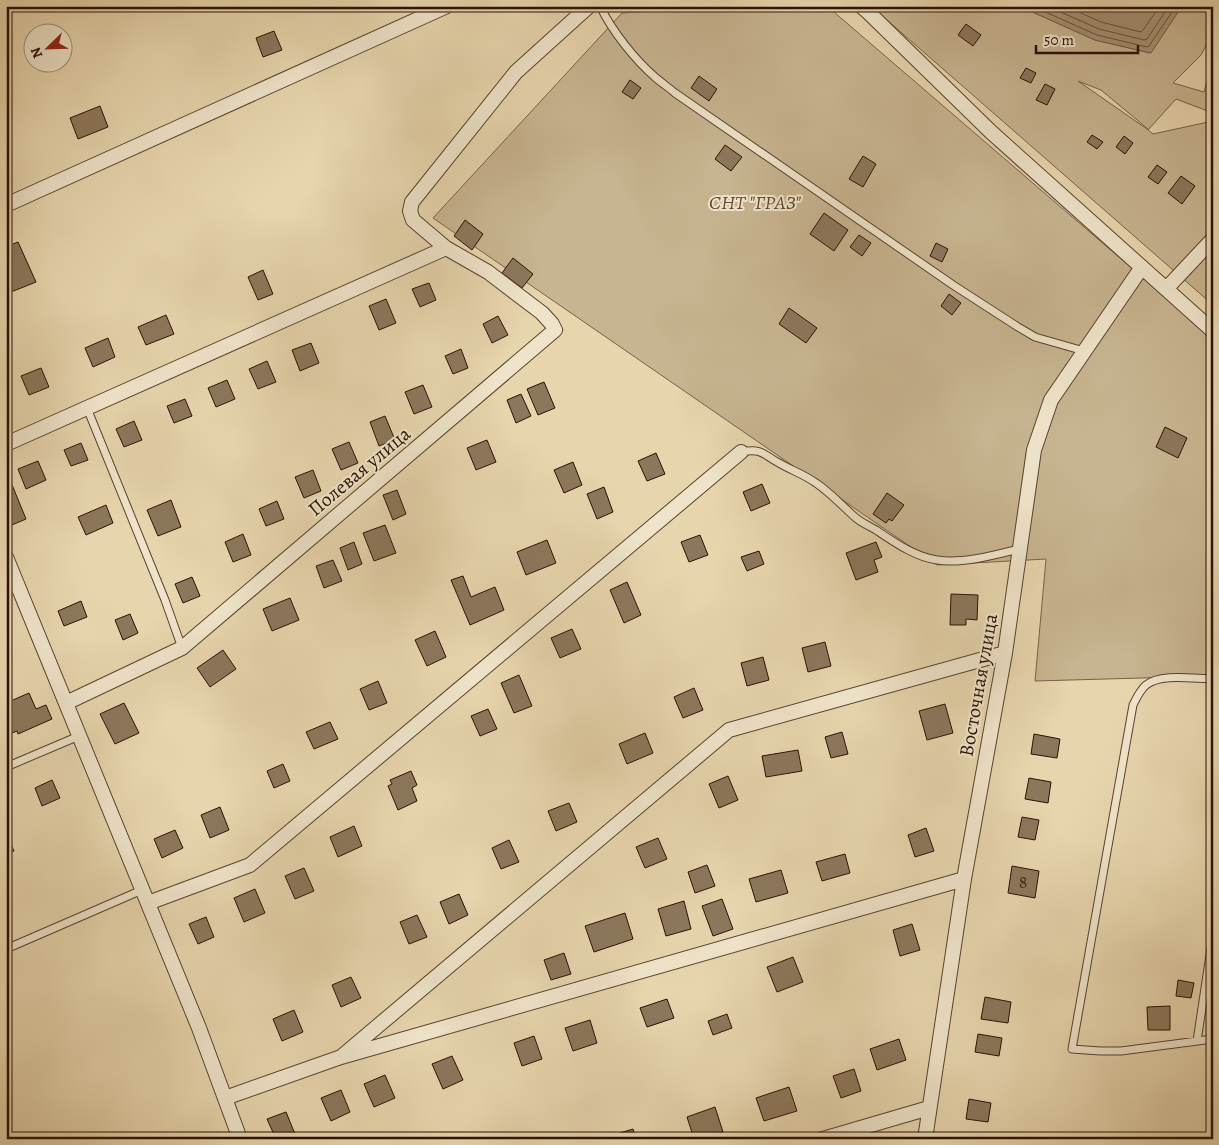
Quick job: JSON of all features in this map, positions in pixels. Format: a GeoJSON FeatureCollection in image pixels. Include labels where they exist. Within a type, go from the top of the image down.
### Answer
{"type":"FeatureCollection","features":[{"type":"Feature","properties":{"kind":"street"},"geometry":{"type":"LineString","coordinates":[[6,205],[447,6]]}},
{"type":"Feature","properties":{"kind":"street"},"geometry":{"type":"LineString","coordinates":[[6,444],[446,248],[413,220],[410,211],[412,202],[516,72],[589,6]]}},
{"type":"Feature","properties":{"kind":"street"},"geometry":{"type":"LineString","coordinates":[[861,6],[991,132],[1213,331]]}},
{"type":"Feature","properties":{"kind":"street"},"geometry":{"type":"LineString","coordinates":[[1166,289],[1213,239]]}},
{"type":"Feature","properties":{"kind":"street","name":"Полевая улица"},"geometry":{"type":"LineString","coordinates":[[66,703],[182,648],[555,330],[542,314],[488,272],[446,248]]}},
{"type":"Feature","properties":{"kind":"street","name":"Восточная улица"},"geometry":{"type":"LineString","coordinates":[[925,1139],[964,879],[1005,653],[1034,450],[1051,400],[1142,267]]}},
{"type":"Feature","properties":{"kind":"street"},"geometry":{"type":"LineString","coordinates":[[145,897],[250,864],[741,452]]}},
{"type":"Feature","properties":{"kind":"street"},"geometry":{"type":"LineString","coordinates":[[6,557],[199,1028],[240,1139]]}},
{"type":"Feature","properties":{"kind":"street"},"geometry":{"type":"LineString","coordinates":[[341,1057],[730,730],[1005,653]]}},
{"type":"Feature","properties":{"kind":"street"},"geometry":{"type":"LineString","coordinates":[[225,1098],[341,1057],[964,879]]}},
{"type":"Feature","properties":{"kind":"street"},"geometry":{"type":"LineString","coordinates":[[823,1139],[929,1108]]}},
{"type":"Feature","properties":{"kind":"lane"},"geometry":{"type":"LineString","coordinates":[[600,6],[635,56],[656,78],[675,92],[937,274],[1018,327],[1035,337],[1084,351]]}},
{"type":"Feature","properties":{"kind":"lane"},"geometry":{"type":"LineString","coordinates":[[87,408],[165,600],[182,648]]}},
{"type":"Feature","properties":{"kind":"lane"},"geometry":{"type":"LineString","coordinates":[[741,452],[754,450],[763,452],[775,461],[816,483],[857,519],[923,557],[937,560],[955,560],[989,556],[1019,549]]}},
{"type":"Feature","properties":{"kind":"lane"},"geometry":{"type":"LineString","coordinates":[[1213,679],[1157,679],[1145,686],[1132,705],[1072,1049],[1121,1051],[1213,1039]]}},
{"type":"Feature","properties":{"kind":"lane"},"geometry":{"type":"LineString","coordinates":[[6,768],[79,736]]}},
{"type":"Feature","properties":{"kind":"lane"},"geometry":{"type":"LineString","coordinates":[[6,949],[145,897]]}},
{"type":"Feature","properties":{"kind":"lane"},"geometry":{"type":"LineString","coordinates":[[1197,1041],[1213,934]]}},
{"type":"Feature","properties":{"kind":"green space","name":"СНТ \"ГРАЗ\""},"geometry":{"type":"Polygon","coordinates":[[[724,6],[827,6],[1213,338],[1213,676],[1035,681],[1046,559],[937,565],[433,218],[622,13],[724,6]]]}},
{"type":"Feature","properties":{"kind":"green space"},"geometry":{"type":"Polygon","coordinates":[[[871,6],[1019,6],[1095,40],[1150,53],[1182,6],[1213,6],[1213,33],[1201,55],[1173,83],[1204,92],[1211,68],[1213,68],[1213,113],[1176,99],[1148,130],[1153,134],[1213,121],[1213,305],[871,6]],[[1078,81],[1148,129],[1101,90],[1078,81]]]}},
{"type":"Feature","properties":{"kind":"water"},"geometry":{"type":"Polygon","coordinates":[[[1019,6],[1182,6],[1151,53],[1095,40],[1019,6]]]}},
{"type":"Feature","properties":{"kind":"building"},"geometry":{"type":"Polygon","coordinates":[[[966,24],[981,35],[973,46],[958,35],[966,24]]]}},
{"type":"Feature","properties":{"kind":"building"},"geometry":{"type":"Polygon","coordinates":[[[274,31],[282,50],[263,57],[256,38],[274,31]]]}},
{"type":"Feature","properties":{"kind":"building"},"geometry":{"type":"Polygon","coordinates":[[[1026,68],[1036,73],[1031,83],[1020,78],[1026,68]]]}},
{"type":"Feature","properties":{"kind":"building"},"geometry":{"type":"Polygon","coordinates":[[[699,76],[717,89],[709,101],[691,88],[699,76]]]}},
{"type":"Feature","properties":{"kind":"building"},"geometry":{"type":"Polygon","coordinates":[[[630,80],[641,88],[633,99],[622,92],[630,80]]]}},
{"type":"Feature","properties":{"kind":"building"},"geometry":{"type":"Polygon","coordinates":[[[1045,84],[1055,89],[1047,105],[1036,100],[1045,84]]]}},
{"type":"Feature","properties":{"kind":"building"},"geometry":{"type":"Polygon","coordinates":[[[100,106],[108,127],[78,139],[70,118],[100,106]]]}},
{"type":"Feature","properties":{"kind":"building"},"geometry":{"type":"Polygon","coordinates":[[[1092,135],[1103,142],[1097,149],[1087,142],[1092,135]]]}},
{"type":"Feature","properties":{"kind":"building"},"geometry":{"type":"Polygon","coordinates":[[[1124,136],[1133,143],[1125,154],[1116,147],[1124,136]]]}},
{"type":"Feature","properties":{"kind":"building"},"geometry":{"type":"Polygon","coordinates":[[[725,145],[742,157],[731,171],[715,159],[725,145]]]}},
{"type":"Feature","properties":{"kind":"building"},"geometry":{"type":"Polygon","coordinates":[[[863,156],[876,164],[863,187],[849,179],[863,156]]]}},
{"type":"Feature","properties":{"kind":"building"},"geometry":{"type":"Polygon","coordinates":[[[1157,165],[1167,172],[1158,184],[1148,177],[1157,165]]]}},
{"type":"Feature","properties":{"kind":"building"},"geometry":{"type":"Polygon","coordinates":[[[1181,176],[1195,186],[1182,204],[1168,193],[1181,176]]]}},
{"type":"Feature","properties":{"kind":"building"},"geometry":{"type":"Polygon","coordinates":[[[824,213],[848,230],[834,251],[810,234],[824,213]]]}},
{"type":"Feature","properties":{"kind":"building"},"geometry":{"type":"Polygon","coordinates":[[[465,220],[483,234],[472,250],[454,236],[465,220]]]}},
{"type":"Feature","properties":{"kind":"building"},"geometry":{"type":"Polygon","coordinates":[[[859,235],[871,243],[862,256],[850,247],[859,235]]]}},
{"type":"Feature","properties":{"kind":"building"},"geometry":{"type":"Polygon","coordinates":[[[18,242],[36,282],[11,292],[6,282],[6,247],[18,242]]]}},
{"type":"Feature","properties":{"kind":"building"},"geometry":{"type":"Polygon","coordinates":[[[936,243],[948,249],[942,262],[930,256],[936,243]]]}},
{"type":"Feature","properties":{"kind":"building"},"geometry":{"type":"Polygon","coordinates":[[[513,258],[533,274],[522,288],[502,273],[513,258]]]}},
{"type":"Feature","properties":{"kind":"building"},"geometry":{"type":"Polygon","coordinates":[[[263,270],[273,294],[258,300],[248,277],[263,270]]]}},
{"type":"Feature","properties":{"kind":"building"},"geometry":{"type":"Polygon","coordinates":[[[429,283],[436,300],[420,307],[412,289],[429,283]]]}},
{"type":"Feature","properties":{"kind":"building"},"geometry":{"type":"Polygon","coordinates":[[[949,294],[961,303],[952,315],[941,306],[949,294]]]}},
{"type":"Feature","properties":{"kind":"building"},"geometry":{"type":"Polygon","coordinates":[[[386,299],[396,323],[379,330],[369,306],[386,299]]]}},
{"type":"Feature","properties":{"kind":"building"},"geometry":{"type":"Polygon","coordinates":[[[789,308],[817,328],[806,343],[779,324],[789,308]]]}},
{"type":"Feature","properties":{"kind":"building"},"geometry":{"type":"Polygon","coordinates":[[[166,315],[174,334],[146,345],[138,327],[166,315]]]}},
{"type":"Feature","properties":{"kind":"building"},"geometry":{"type":"Polygon","coordinates":[[[498,316],[508,335],[492,343],[483,324],[498,316]]]}},
{"type":"Feature","properties":{"kind":"building"},"geometry":{"type":"Polygon","coordinates":[[[108,338],[115,357],[93,367],[85,348],[108,338]]]}},
{"type":"Feature","properties":{"kind":"building"},"geometry":{"type":"Polygon","coordinates":[[[311,343],[319,363],[300,371],[292,350],[311,343]]]}},
{"type":"Feature","properties":{"kind":"building"},"geometry":{"type":"Polygon","coordinates":[[[461,349],[468,368],[453,374],[445,356],[461,349]]]}},
{"type":"Feature","properties":{"kind":"building"},"geometry":{"type":"Polygon","coordinates":[[[267,361],[276,382],[258,389],[249,369],[267,361]]]}},
{"type":"Feature","properties":{"kind":"building"},"geometry":{"type":"Polygon","coordinates":[[[41,368],[49,387],[29,395],[21,376],[41,368]]]}},
{"type":"Feature","properties":{"kind":"building"},"geometry":{"type":"Polygon","coordinates":[[[227,380],[235,399],[216,407],[208,388],[227,380]]]}},
{"type":"Feature","properties":{"kind":"building"},"geometry":{"type":"Polygon","coordinates":[[[544,382],[555,408],[538,415],[527,389],[544,382]]]}},
{"type":"Feature","properties":{"kind":"building"},"geometry":{"type":"Polygon","coordinates":[[[423,385],[432,407],[414,414],[405,392],[423,385]]]}},
{"type":"Feature","properties":{"kind":"building"},"geometry":{"type":"Polygon","coordinates":[[[521,394],[531,416],[516,423],[507,400],[521,394]]]}},
{"type":"Feature","properties":{"kind":"building"},"geometry":{"type":"Polygon","coordinates":[[[185,399],[192,416],[174,423],[167,406],[185,399]]]}},
{"type":"Feature","properties":{"kind":"building"},"geometry":{"type":"Polygon","coordinates":[[[385,416],[395,440],[379,446],[370,422],[385,416]]]}},
{"type":"Feature","properties":{"kind":"building"},"geometry":{"type":"Polygon","coordinates":[[[134,421],[142,440],[124,447],[116,429],[134,421]]]}},
{"type":"Feature","properties":{"kind":"building"},"geometry":{"type":"Polygon","coordinates":[[[1165,427],[1187,438],[1178,458],[1156,447],[1165,427]]]}},
{"type":"Feature","properties":{"kind":"building"},"geometry":{"type":"Polygon","coordinates":[[[487,440],[496,462],[476,470],[467,448],[487,440]]]}},
{"type":"Feature","properties":{"kind":"building"},"geometry":{"type":"Polygon","coordinates":[[[349,442],[358,463],[341,470],[332,449],[349,442]]]}},
{"type":"Feature","properties":{"kind":"building"},"geometry":{"type":"Polygon","coordinates":[[[81,443],[88,460],[71,466],[64,450],[81,443]]]}},
{"type":"Feature","properties":{"kind":"building"},"geometry":{"type":"Polygon","coordinates":[[[656,453],[665,474],[647,481],[638,461],[656,453]]]}},
{"type":"Feature","properties":{"kind":"building"},"geometry":{"type":"Polygon","coordinates":[[[38,461],[46,480],[26,489],[18,469],[38,461]]]}},
{"type":"Feature","properties":{"kind":"building"},"geometry":{"type":"Polygon","coordinates":[[[573,462],[582,485],[564,493],[554,470],[573,462]]]}},
{"type":"Feature","properties":{"kind":"building"},"geometry":{"type":"Polygon","coordinates":[[[313,470],[321,491],[304,498],[295,477],[313,470]]]}},
{"type":"Feature","properties":{"kind":"building"},"geometry":{"type":"Polygon","coordinates":[[[8,475],[26,519],[7,527],[6,476],[8,475]]]}},
{"type":"Feature","properties":{"kind":"building"},"geometry":{"type":"Polygon","coordinates":[[[762,484],[770,503],[751,511],[743,492],[762,484]]]}},
{"type":"Feature","properties":{"kind":"building"},"geometry":{"type":"Polygon","coordinates":[[[604,487],[613,512],[597,519],[587,494],[604,487]]]}},
{"type":"Feature","properties":{"kind":"building"},"geometry":{"type":"Polygon","coordinates":[[[397,490],[406,514],[393,520],[383,495],[397,490]]]}},
{"type":"Feature","properties":{"kind":"building"},"geometry":{"type":"Polygon","coordinates":[[[887,493],[904,505],[892,521],[889,519],[886,523],[873,514],[887,493]]]}},
{"type":"Feature","properties":{"kind":"building"},"geometry":{"type":"Polygon","coordinates":[[[171,500],[181,527],[158,536],[147,510],[171,500]]]}},
{"type":"Feature","properties":{"kind":"building"},"geometry":{"type":"Polygon","coordinates":[[[277,501],[284,519],[266,526],[259,509],[277,501]]]}},
{"type":"Feature","properties":{"kind":"building"},"geometry":{"type":"Polygon","coordinates":[[[106,505],[113,523],[86,535],[78,517],[106,505]]]}},
{"type":"Feature","properties":{"kind":"building"},"geometry":{"type":"Polygon","coordinates":[[[385,525],[396,553],[374,561],[363,533],[385,525]]]}},
{"type":"Feature","properties":{"kind":"building"},"geometry":{"type":"Polygon","coordinates":[[[243,534],[251,555],[233,562],[225,542],[243,534]]]}},
{"type":"Feature","properties":{"kind":"building"},"geometry":{"type":"Polygon","coordinates":[[[700,535],[708,555],[689,562],[681,542],[700,535]]]}},
{"type":"Feature","properties":{"kind":"building"},"geometry":{"type":"Polygon","coordinates":[[[547,540],[556,563],[526,575],[517,552],[547,540]]]}},
{"type":"Feature","properties":{"kind":"building"},"geometry":{"type":"Polygon","coordinates":[[[354,542],[362,564],[348,570],[340,548],[354,542]]]}},
{"type":"Feature","properties":{"kind":"building"},"geometry":{"type":"Polygon","coordinates":[[[876,542],[882,557],[874,560],[878,572],[856,580],[846,553],[876,542]]]}},
{"type":"Feature","properties":{"kind":"building"},"geometry":{"type":"Polygon","coordinates":[[[759,551],[764,564],[747,571],[741,557],[759,551]]]}},
{"type":"Feature","properties":{"kind":"building"},"geometry":{"type":"Polygon","coordinates":[[[333,560],[342,581],[324,588],[316,566],[333,560]]]}},
{"type":"Feature","properties":{"kind":"building"},"geometry":{"type":"Polygon","coordinates":[[[463,576],[471,597],[495,587],[504,610],[470,625],[451,580],[463,576]]]}},
{"type":"Feature","properties":{"kind":"building"},"geometry":{"type":"Polygon","coordinates":[[[192,577],[200,596],[183,603],[175,584],[192,577]]]}},
{"type":"Feature","properties":{"kind":"building"},"geometry":{"type":"Polygon","coordinates":[[[627,582],[641,615],[624,623],[610,590],[627,582]]]}},
{"type":"Feature","properties":{"kind":"building"},"geometry":{"type":"Polygon","coordinates":[[[951,594],[978,595],[977,620],[966,619],[966,625],[950,625],[951,594]]]}},
{"type":"Feature","properties":{"kind":"building"},"geometry":{"type":"Polygon","coordinates":[[[290,598],[299,620],[272,631],[263,609],[290,598]]]}},
{"type":"Feature","properties":{"kind":"building"},"geometry":{"type":"Polygon","coordinates":[[[81,601],[87,617],[64,626],[58,611],[81,601]]]}},
{"type":"Feature","properties":{"kind":"building"},"geometry":{"type":"Polygon","coordinates":[[[130,614],[138,633],[123,640],[115,620],[130,614]]]}},
{"type":"Feature","properties":{"kind":"building"},"geometry":{"type":"Polygon","coordinates":[[[572,629],[581,649],[560,658],[551,638],[572,629]]]}},
{"type":"Feature","properties":{"kind":"building"},"geometry":{"type":"Polygon","coordinates":[[[435,631],[446,657],[427,666],[415,640],[435,631]]]}},
{"type":"Feature","properties":{"kind":"building"},"geometry":{"type":"Polygon","coordinates":[[[825,642],[831,666],[808,672],[802,648],[825,642]]]}},
{"type":"Feature","properties":{"kind":"building"},"geometry":{"type":"Polygon","coordinates":[[[223,650],[236,669],[210,687],[197,668],[223,650]]]}},
{"type":"Feature","properties":{"kind":"building"},"geometry":{"type":"Polygon","coordinates":[[[763,657],[769,680],[747,686],[741,663],[763,657]]]}},
{"type":"Feature","properties":{"kind":"building"},"geometry":{"type":"Polygon","coordinates":[[[519,675],[532,706],[514,713],[501,683],[519,675]]]}},
{"type":"Feature","properties":{"kind":"building"},"geometry":{"type":"Polygon","coordinates":[[[378,681],[387,703],[369,710],[360,689],[378,681]]]}},
{"type":"Feature","properties":{"kind":"building"},"geometry":{"type":"Polygon","coordinates":[[[694,688],[703,710],[683,718],[674,697],[694,688]]]}},
{"type":"Feature","properties":{"kind":"building"},"geometry":{"type":"Polygon","coordinates":[[[29,693],[36,709],[46,705],[52,719],[18,734],[17,731],[10,734],[6,726],[6,712],[8,711],[6,703],[29,693]]]}},
{"type":"Feature","properties":{"kind":"building"},"geometry":{"type":"Polygon","coordinates":[[[124,703],[139,733],[115,744],[100,714],[124,703]]]}},
{"type":"Feature","properties":{"kind":"building"},"geometry":{"type":"Polygon","coordinates":[[[945,704],[953,733],[927,740],[919,711],[945,704]]]}},
{"type":"Feature","properties":{"kind":"building"},"geometry":{"type":"Polygon","coordinates":[[[488,709],[497,729],[480,736],[471,716],[488,709]]]}},
{"type":"Feature","properties":{"kind":"building"},"geometry":{"type":"Polygon","coordinates":[[[330,722],[338,739],[314,749],[306,732],[330,722]]]}},
{"type":"Feature","properties":{"kind":"building"},"geometry":{"type":"Polygon","coordinates":[[[842,732],[848,754],[831,758],[825,737],[842,732]]]}},
{"type":"Feature","properties":{"kind":"building"},"geometry":{"type":"Polygon","coordinates":[[[645,733],[653,753],[627,764],[619,744],[645,733]]]}},
{"type":"Feature","properties":{"kind":"building"},"geometry":{"type":"Polygon","coordinates":[[[1034,734],[1060,739],[1057,758],[1031,754],[1034,734]]]}},
{"type":"Feature","properties":{"kind":"building"},"geometry":{"type":"Polygon","coordinates":[[[798,750],[802,771],[766,777],[762,756],[798,750]]]}},
{"type":"Feature","properties":{"kind":"building"},"geometry":{"type":"Polygon","coordinates":[[[283,764],[290,781],[274,788],[267,771],[283,764]]]}},
{"type":"Feature","properties":{"kind":"building"},"geometry":{"type":"Polygon","coordinates":[[[411,771],[417,785],[412,788],[417,801],[398,810],[388,786],[392,784],[390,780],[411,771]]]}},
{"type":"Feature","properties":{"kind":"building"},"geometry":{"type":"Polygon","coordinates":[[[728,776],[738,800],[719,808],[709,784],[728,776]]]}},
{"type":"Feature","properties":{"kind":"building"},"geometry":{"type":"Polygon","coordinates":[[[1029,778],[1051,782],[1048,803],[1025,799],[1029,778]]]}},
{"type":"Feature","properties":{"kind":"building"},"geometry":{"type":"Polygon","coordinates":[[[52,780],[60,798],[42,806],[35,788],[52,780]]]}},
{"type":"Feature","properties":{"kind":"building"},"geometry":{"type":"Polygon","coordinates":[[[569,803],[577,822],[556,831],[548,811],[569,803]]]}},
{"type":"Feature","properties":{"kind":"building"},"geometry":{"type":"Polygon","coordinates":[[[220,807],[229,830],[210,838],[201,815],[220,807]]]}},
{"type":"Feature","properties":{"kind":"building"},"geometry":{"type":"Polygon","coordinates":[[[1022,817],[1039,820],[1035,840],[1018,837],[1022,817]]]}},
{"type":"Feature","properties":{"kind":"building"},"geometry":{"type":"Polygon","coordinates":[[[354,826],[362,846],[338,857],[330,837],[354,826]]]}},
{"type":"Feature","properties":{"kind":"building"},"geometry":{"type":"Polygon","coordinates":[[[926,828],[934,851],[915,857],[908,835],[926,828]]]}},
{"type":"Feature","properties":{"kind":"building"},"geometry":{"type":"Polygon","coordinates":[[[175,830],[183,848],[162,858],[154,839],[175,830]]]}},
{"type":"Feature","properties":{"kind":"building"},"geometry":{"type":"Polygon","coordinates":[[[6,834],[14,851],[6,854],[6,834]]]}},
{"type":"Feature","properties":{"kind":"building"},"geometry":{"type":"Polygon","coordinates":[[[658,838],[667,859],[645,868],[636,847],[658,838]]]}},
{"type":"Feature","properties":{"kind":"building"},"geometry":{"type":"Polygon","coordinates":[[[509,840],[519,862],[501,869],[492,848],[509,840]]]}},
{"type":"Feature","properties":{"kind":"building"},"geometry":{"type":"Polygon","coordinates":[[[845,854],[850,873],[822,881],[816,862],[845,854]]]}},
{"type":"Feature","properties":{"kind":"building"},"geometry":{"type":"Polygon","coordinates":[[[707,865],[715,886],[695,893],[688,872],[707,865]]]}},
{"type":"Feature","properties":{"kind":"building"},"geometry":{"type":"Polygon","coordinates":[[[1012,866],[1039,871],[1035,898],[1008,893],[1012,866]]]}},
{"type":"Feature","properties":{"kind":"building"},"geometry":{"type":"Polygon","coordinates":[[[304,868],[314,891],[295,899],[285,876],[304,868]]]}},
{"type":"Feature","properties":{"kind":"building"},"geometry":{"type":"Polygon","coordinates":[[[781,870],[788,893],[756,902],[749,879],[781,870]]]}},
{"type":"Feature","properties":{"kind":"building"},"geometry":{"type":"Polygon","coordinates":[[[255,889],[265,913],[244,922],[234,898],[255,889]]]}},
{"type":"Feature","properties":{"kind":"building"},"geometry":{"type":"Polygon","coordinates":[[[459,894],[468,915],[449,924],[440,902],[459,894]]]}},
{"type":"Feature","properties":{"kind":"building"},"geometry":{"type":"Polygon","coordinates":[[[722,899],[733,929],[713,936],[702,906],[722,899]]]}},
{"type":"Feature","properties":{"kind":"building"},"geometry":{"type":"Polygon","coordinates":[[[684,901],[691,929],[666,936],[658,909],[684,901]]]}},
{"type":"Feature","properties":{"kind":"building"},"geometry":{"type":"Polygon","coordinates":[[[625,913],[633,939],[594,952],[585,926],[625,913]]]}},
{"type":"Feature","properties":{"kind":"building"},"geometry":{"type":"Polygon","coordinates":[[[417,915],[427,937],[409,944],[400,922],[417,915]]]}},
{"type":"Feature","properties":{"kind":"building"},"geometry":{"type":"Polygon","coordinates":[[[206,917],[214,937],[198,944],[189,924],[206,917]]]}},
{"type":"Feature","properties":{"kind":"building"},"geometry":{"type":"Polygon","coordinates":[[[912,924],[920,950],[900,956],[893,930],[912,924]]]}},
{"type":"Feature","properties":{"kind":"building"},"geometry":{"type":"Polygon","coordinates":[[[564,953],[571,974],[551,980],[544,960],[564,953]]]}},
{"type":"Feature","properties":{"kind":"building"},"geometry":{"type":"Polygon","coordinates":[[[793,957],[803,982],[777,992],[767,967],[793,957]]]}},
{"type":"Feature","properties":{"kind":"building"},"geometry":{"type":"Polygon","coordinates":[[[351,977],[361,998],[341,1007],[332,985],[351,977]]]}},
{"type":"Feature","properties":{"kind":"building"},"geometry":{"type":"Polygon","coordinates":[[[1178,980],[1194,983],[1191,998],[1176,996],[1178,980]]]}},
{"type":"Feature","properties":{"kind":"building"},"geometry":{"type":"Polygon","coordinates":[[[985,997],[1011,1002],[1008,1023],[981,1019],[985,997]]]}},
{"type":"Feature","properties":{"kind":"building"},"geometry":{"type":"Polygon","coordinates":[[[667,999],[674,1018],[647,1027],[640,1008],[667,999]]]}},
{"type":"Feature","properties":{"kind":"building"},"geometry":{"type":"Polygon","coordinates":[[[1170,1006],[1170,1030],[1148,1030],[1147,1007],[1170,1006]]]}},
{"type":"Feature","properties":{"kind":"building"},"geometry":{"type":"Polygon","coordinates":[[[294,1010],[303,1032],[282,1041],[273,1019],[294,1010]]]}},
{"type":"Feature","properties":{"kind":"building"},"geometry":{"type":"Polygon","coordinates":[[[727,1014],[732,1028],[713,1035],[708,1021],[727,1014]]]}},
{"type":"Feature","properties":{"kind":"building"},"geometry":{"type":"Polygon","coordinates":[[[590,1020],[597,1043],[573,1051],[565,1028],[590,1020]]]}},
{"type":"Feature","properties":{"kind":"building"},"geometry":{"type":"Polygon","coordinates":[[[978,1034],[1002,1038],[999,1056],[975,1052],[978,1034]]]}},
{"type":"Feature","properties":{"kind":"building"},"geometry":{"type":"Polygon","coordinates":[[[534,1036],[542,1059],[522,1066],[514,1043],[534,1036]]]}},
{"type":"Feature","properties":{"kind":"building"},"geometry":{"type":"Polygon","coordinates":[[[899,1039],[906,1060],[877,1070],[870,1049],[899,1039]]]}},
{"type":"Feature","properties":{"kind":"building"},"geometry":{"type":"Polygon","coordinates":[[[452,1056],[463,1080],[443,1089],[432,1064],[452,1056]]]}},
{"type":"Feature","properties":{"kind":"building"},"geometry":{"type":"Polygon","coordinates":[[[854,1069],[861,1091],[841,1098],[833,1076],[854,1069]]]}},
{"type":"Feature","properties":{"kind":"building"},"geometry":{"type":"Polygon","coordinates":[[[385,1075],[395,1098],[374,1107],[364,1084],[385,1075]]]}},
{"type":"Feature","properties":{"kind":"building"},"geometry":{"type":"Polygon","coordinates":[[[789,1087],[797,1111],[764,1121],[756,1098],[789,1087]]]}},
{"type":"Feature","properties":{"kind":"building"},"geometry":{"type":"Polygon","coordinates":[[[341,1090],[350,1112],[331,1121],[321,1098],[341,1090]]]}},
{"type":"Feature","properties":{"kind":"building"},"geometry":{"type":"Polygon","coordinates":[[[969,1099],[991,1103],[988,1122],[966,1119],[969,1099]]]}},
{"type":"Feature","properties":{"kind":"building"},"geometry":{"type":"Polygon","coordinates":[[[715,1107],[723,1132],[702,1139],[694,1139],[687,1117],[715,1107]]]}},
{"type":"Feature","properties":{"kind":"building"},"geometry":{"type":"Polygon","coordinates":[[[286,1112],[295,1134],[285,1139],[276,1139],[267,1119],[286,1112]]]}},
{"type":"Feature","properties":{"kind":"building"},"geometry":{"type":"Polygon","coordinates":[[[633,1129],[636,1139],[603,1139],[603,1138],[633,1129]]]}}]}
